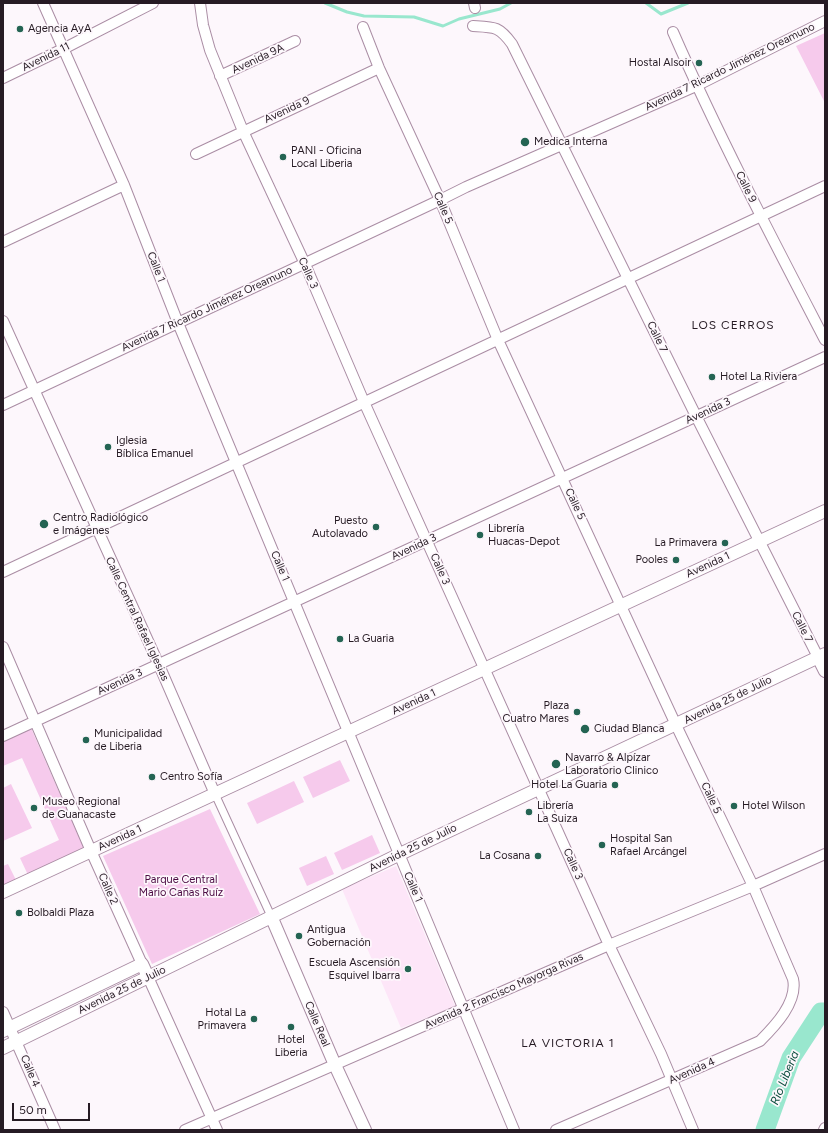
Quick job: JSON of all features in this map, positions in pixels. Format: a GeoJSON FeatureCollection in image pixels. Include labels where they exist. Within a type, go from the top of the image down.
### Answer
{"type":"FeatureCollection","features":[{"type":"Feature","properties":{"kind":"street","name":"Calle 1"},"geometry":{"type":"LineString","coordinates":[[43,3],[124,185],[178,323],[514,1130]]}},
{"type":"Feature","properties":{"kind":"street","name":"Avenida 11"},"geometry":{"type":"LineString","coordinates":[[3,78],[153,3]]}},
{"type":"Feature","properties":{"kind":"street","name":"Calle 3"},"geometry":{"type":"LineString","coordinates":[[200,3],[203,25],[210,50],[243,131],[305,264],[364,402],[609,945],[661,1054],[693,1130]]}},
{"type":"Feature","properties":{"kind":"street","name":"Avenida 7 Ricardo Jiménez Oreamuno"},"geometry":{"type":"LineString","coordinates":[[3,405],[466,187],[696,86],[825,21]]}},
{"type":"Feature","properties":{"kind":"street","name":"Calle 7"},"geometry":{"type":"LineString","coordinates":[[473,26],[492,26],[503,32],[512,44],[758,542],[821,655],[825,671]]}},
{"type":"Feature","properties":{"kind":"street","name":"Calle 5"},"geometry":{"type":"LineString","coordinates":[[363,27],[379,68],[440,200],[498,340],[676,725],[753,886],[793,979]]}},
{"type":"Feature","properties":{"kind":"street","name":"Calle 9"},"geometry":{"type":"LineString","coordinates":[[672,32],[696,86],[825,340]]}},
{"type":"Feature","properties":{"kind":"street","name":"Avenida 9A"},"geometry":{"type":"LineString","coordinates":[[220,76],[295,41]]}},
{"type":"Feature","properties":{"kind":"street","name":"Avenida 9"},"geometry":{"type":"LineString","coordinates":[[196,154],[379,68]]}},
{"type":"Feature","properties":{"kind":"street"},"geometry":{"type":"LineString","coordinates":[[3,242],[124,185]]}},
{"type":"Feature","properties":{"kind":"street"},"geometry":{"type":"LineString","coordinates":[[3,572],[825,186]]}},
{"type":"Feature","properties":{"kind":"street","name":"Calle Central Rafael Iglesias"},"geometry":{"type":"LineString","coordinates":[[3,321],[271,916]]}},
{"type":"Feature","properties":{"kind":"street","name":"Avenida 3"},"geometry":{"type":"LineString","coordinates":[[3,736],[825,357]]}},
{"type":"Feature","properties":{"kind":"street","name":"Avenida 1"},"geometry":{"type":"LineString","coordinates":[[3,892],[825,511]]}},
{"type":"Feature","properties":{"kind":"street","name":"Calle 2"},"geometry":{"type":"LineString","coordinates":[[3,647],[91,851],[217,1130]]}},
{"type":"Feature","properties":{"kind":"street","name":"Avenida 25 de Julio"},"geometry":{"type":"LineString","coordinates":[[3,1048],[400,854],[676,725],[821,655]]}},
{"type":"Feature","properties":{"kind":"street","name":"Avenida 2 Francisco Mayorga Rivas"},"geometry":{"type":"LineString","coordinates":[[185,1130],[609,945],[753,886],[825,854]]}},
{"type":"Feature","properties":{"kind":"street","name":"Calle Real"},"geometry":{"type":"LineString","coordinates":[[271,916],[365,1130]]}},
{"type":"Feature","properties":{"kind":"street","name":"Avenida 25 de Julio"},"geometry":{"type":"LineString","coordinates":[[7,1029],[142,964]]}},
{"type":"Feature","properties":{"kind":"street","name":"Avenida 4"},"geometry":{"type":"LineString","coordinates":[[556,1130],[760,1041],[787,1007],[793,994],[793,979]]}},
{"type":"Feature","properties":{"kind":"street","name":"Calle 4"},"geometry":{"type":"LineString","coordinates":[[3,1012],[7,1029],[17,1041],[55,1130]]}},
{"type":"Feature","properties":{"kind":"shaded area","name":"Escuela Ascensión Esquivel Ibarra"},"geometry":{"type":"Polygon","coordinates":[[[396,866],[455,1006],[401,1028],[342,889],[396,866]]]}},
{"type":"Feature","properties":{"kind":"green space"},"geometry":{"type":"Polygon","coordinates":[[[825,33],[825,103],[796,46],[825,33]]]}},
{"type":"Feature","properties":{"kind":"green space"},"geometry":{"type":"Polygon","coordinates":[[[31,728],[84,849],[28,875],[20,858],[59,840],[22,758],[3,766],[3,742],[31,728]]]}},
{"type":"Feature","properties":{"kind":"green space"},"geometry":{"type":"Polygon","coordinates":[[[340,760],[350,781],[313,798],[303,777],[340,760]]]}},
{"type":"Feature","properties":{"kind":"green space"},"geometry":{"type":"Polygon","coordinates":[[[294,781],[304,802],[257,824],[247,803],[294,781]]]}},
{"type":"Feature","properties":{"kind":"green space"},"geometry":{"type":"Polygon","coordinates":[[[11,784],[32,828],[3,841],[3,788],[11,784]]]}},
{"type":"Feature","properties":{"kind":"green space","name":"Parque Central Mario Cañas Ruíz"},"geometry":{"type":"Polygon","coordinates":[[[210,809],[260,914],[152,964],[103,856],[210,809]]]}},
{"type":"Feature","properties":{"kind":"green space"},"geometry":{"type":"Polygon","coordinates":[[[372,835],[380,853],[342,870],[334,853],[372,835]]]}},
{"type":"Feature","properties":{"kind":"green space"},"geometry":{"type":"Polygon","coordinates":[[[326,856],[334,874],[307,886],[299,868],[326,856]]]}},
{"type":"Feature","properties":{"kind":"green space"},"geometry":{"type":"Polygon","coordinates":[[[8,864],[16,880],[3,886],[3,866],[8,864]]]}},
{"type":"Feature","properties":{"kind":"waterway"},"geometry":{"type":"LineString","coordinates":[[325,3],[347,12],[364,16],[414,17],[443,26],[459,19],[500,9],[511,3]]}},
{"type":"Feature","properties":{"kind":"waterway"},"geometry":{"type":"LineString","coordinates":[[646,3],[661,14],[688,3]]}},
{"type":"Feature","properties":{"kind":"waterway","name":"Río Liberia"},"geometry":{"type":"LineString","coordinates":[[765,1130],[791,1058],[821,1012],[825,1012]]}},
{"type":"Feature","properties":{"kind":"place","name":"Agencia AyA"},"geometry":{"type":"Point","coordinates":[20,29]}},
{"type":"Feature","properties":{"kind":"place","name":"Hostal Alsoir"},"geometry":{"type":"Point","coordinates":[699,63]}},
{"type":"Feature","properties":{"kind":"place","name":"Medica Interna"},"geometry":{"type":"Point","coordinates":[525,142]}},
{"type":"Feature","properties":{"kind":"place","name":"PANI - Oficina Local Liberia"},"geometry":{"type":"Point","coordinates":[283,157]}},
{"type":"Feature","properties":{"kind":"place","name":"Hotel La Riviera"},"geometry":{"type":"Point","coordinates":[712,377]}},
{"type":"Feature","properties":{"kind":"place","name":"Iglesia Bíblica Emanuel"},"geometry":{"type":"Point","coordinates":[108,447]}},
{"type":"Feature","properties":{"kind":"place","name":"Centro Radiológico e Imágenes"},"geometry":{"type":"Point","coordinates":[44,524]}},
{"type":"Feature","properties":{"kind":"place","name":"Puesto Autolavado"},"geometry":{"type":"Point","coordinates":[376,527]}},
{"type":"Feature","properties":{"kind":"place","name":"Librería Huacas-Depot"},"geometry":{"type":"Point","coordinates":[480,535]}},
{"type":"Feature","properties":{"kind":"place","name":"La Primavera"},"geometry":{"type":"Point","coordinates":[725,543]}},
{"type":"Feature","properties":{"kind":"place","name":"Pooles"},"geometry":{"type":"Point","coordinates":[676,560]}},
{"type":"Feature","properties":{"kind":"place","name":"La Guaria"},"geometry":{"type":"Point","coordinates":[340,639]}},
{"type":"Feature","properties":{"kind":"place","name":"Plaza Cuatro Mares"},"geometry":{"type":"Point","coordinates":[577,712]}},
{"type":"Feature","properties":{"kind":"place","name":"Ciudad Blanca"},"geometry":{"type":"Point","coordinates":[585,729]}},
{"type":"Feature","properties":{"kind":"place","name":"Municipalidad de Liberia"},"geometry":{"type":"Point","coordinates":[86,740]}},
{"type":"Feature","properties":{"kind":"place","name":"Navarro & Alpízar Laboratorio Clinico"},"geometry":{"type":"Point","coordinates":[556,764]}},
{"type":"Feature","properties":{"kind":"place","name":"Centro Sofía"},"geometry":{"type":"Point","coordinates":[152,777]}},
{"type":"Feature","properties":{"kind":"place","name":"Hotel La Guaria"},"geometry":{"type":"Point","coordinates":[615,785]}},
{"type":"Feature","properties":{"kind":"place","name":"Hotel Wilson"},"geometry":{"type":"Point","coordinates":[734,806]}},
{"type":"Feature","properties":{"kind":"place","name":"Museo Regional de Guanacaste"},"geometry":{"type":"Point","coordinates":[34,808]}},
{"type":"Feature","properties":{"kind":"place","name":"Librería La Suiza"},"geometry":{"type":"Point","coordinates":[529,812]}},
{"type":"Feature","properties":{"kind":"place","name":"Hospital San Rafael Arcángel"},"geometry":{"type":"Point","coordinates":[602,845]}},
{"type":"Feature","properties":{"kind":"place","name":"La Cosana"},"geometry":{"type":"Point","coordinates":[538,856]}},
{"type":"Feature","properties":{"kind":"place","name":"Bolbaldi Plaza"},"geometry":{"type":"Point","coordinates":[19,913]}},
{"type":"Feature","properties":{"kind":"place","name":"Antigua Gobernación"},"geometry":{"type":"Point","coordinates":[299,936]}},
{"type":"Feature","properties":{"kind":"place","name":"Escuela Ascensión Esquivel Ibarra"},"geometry":{"type":"Point","coordinates":[408,969]}},
{"type":"Feature","properties":{"kind":"place","name":"Hotal La Primavera"},"geometry":{"type":"Point","coordinates":[254,1019]}},
{"type":"Feature","properties":{"kind":"place","name":"Hotel Liberia"},"geometry":{"type":"Point","coordinates":[291,1027]}},
{"type":"Feature","properties":{"kind":"district","name":"LOS CERROS"},"geometry":{"type":"Point","coordinates":[733,325]}},
{"type":"Feature","properties":{"kind":"district","name":"LA VICTORIA 1"},"geometry":{"type":"Point","coordinates":[568,1043]}}]}
